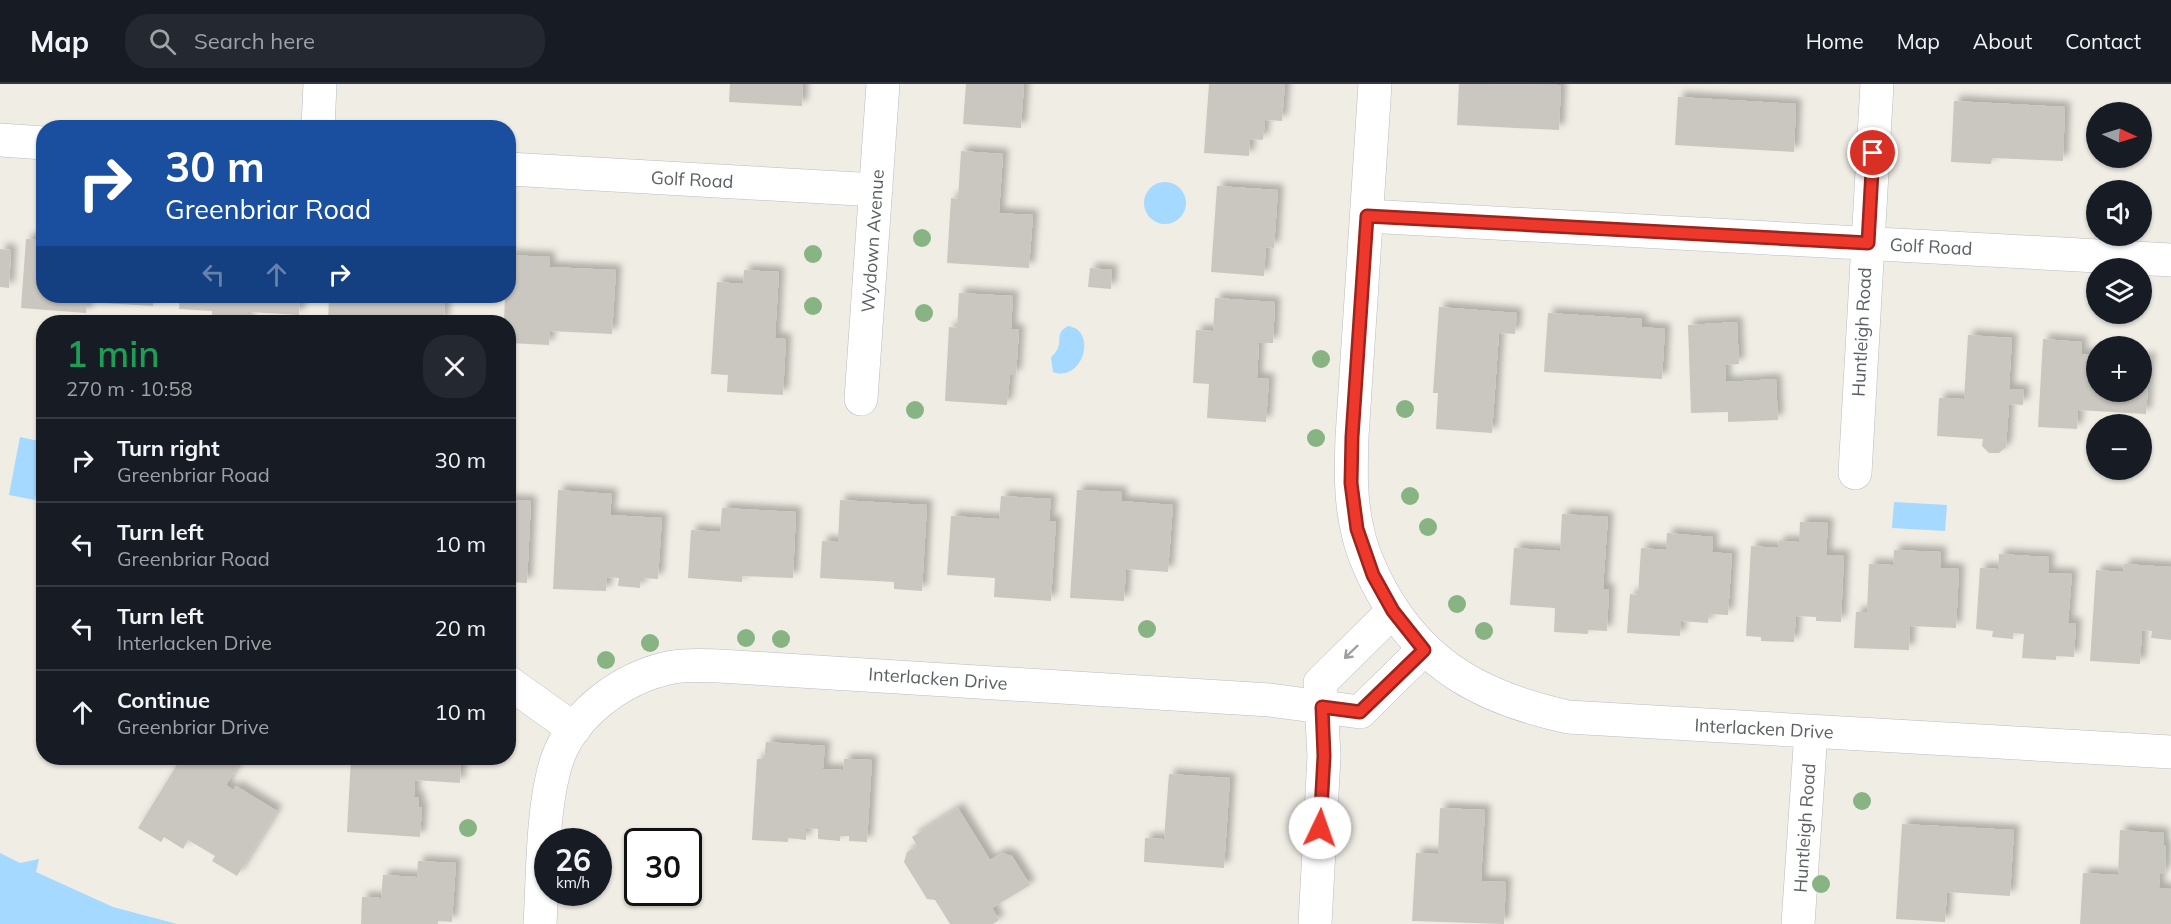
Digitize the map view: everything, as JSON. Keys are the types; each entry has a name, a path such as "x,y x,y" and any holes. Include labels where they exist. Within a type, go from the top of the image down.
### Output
{"street":[{"path":"318,120 320,84"},
{"name":"Wydown Avenue","path":"861,399 883,84"},
{"name":"Interlacken Drive","path":"1375,84 1351,483 1357,529 1373,575 1393,611 1424,650 1462,678 1503,698 1535,710 1568,717 2171,752"},
{"name":"Huntleigh Road","path":"1855,473 1877,84"},
{"path":"0,140 36,142"},
{"name":"Golf Road","path":"516,169 876,190"},
{"name":"Golf Road","path":"1367,216 2171,260"},
{"path":"1315,924 1324,756 1320,682 1393,611"},
{"name":"Interlacken Drive","path":"540,924 552,779 562,748 574,729 608,694 642,676 673,667 703,666 1270,700 1360,712 1424,650"},
{"path":"516,688 574,729"},
{"name":"Huntleigh Road","path":"1798,924 1811,732"}],"water":[{"path":"1165,182 1180,188 1186,203 1180,218 1165,224 1150,218 1144,203 1150,188"},
{"path":"1068,326 1083,336 1083,355 1072,370 1063,373 1053,372 1051,358 1059,346 1061,332"},
{"path":"20,437 36,440 35,500 9,495"},
{"path":"1894,502 1947,505 1945,531 1892,528"},
{"path":"0,853 20,863 39,859 36,872 113,907 177,924 0,924"}],"building":[{"path":"730,84 803,84 802,106 729,102"},
{"path":"966,84 1024,84 1021,128 963,124"},
{"path":"1209,84 1285,84 1282,121 1265,120 1263,140 1250,139 1249,156 1204,153"},
{"path":"1459,84 1561,85 1559,130 1457,125"},
{"path":"1678,97 1796,104 1794,152 1675,145"},
{"path":"1954,101 2065,107 2063,161 1992,158 1991,164 1951,162"},
{"path":"961,151 1003,154 999,213 1033,215 1029,268 947,263 951,198 958,199"},
{"path":"1217,186 1278,190 1274,248 1266,247 1264,276 1211,272"},
{"path":"26,239 36,240 36,303 87,303 86,313 21,308"},
{"path":"0,249 11,250 9,288 0,287"},
{"path":"516,255 550,257 549,267 616,270 612,334 550,331 549,345 516,343 516,315 504,315 505,303 516,303"},
{"path":"1090,268 1112,270 1111,289 1088,287"},
{"path":"744,270 779,272 775,338 786,339 783,395 727,392 728,375 711,374 717,282 743,284"},
{"path":"959,293 1013,296 1011,329 1019,330 1016,375 1010,375 1007,405 945,401 949,327 957,328"},
{"path":"1215,298 1275,302 1273,343 1259,343 1257,378 1269,379 1266,422 1207,418 1209,384 1193,383 1196,330 1213,331"},
{"path":"104,303 153,303 153,306"},
{"path":"179,303 300,303 299,315 249,312 249,315 212,315 212,311 179,309"},
{"path":"329,303 445,303 444,315 328,315"},
{"path":"1439,307 1517,313 1515,334 1499,333 1492,433 1436,429 1438,393 1433,393"},
{"path":"1548,313 1642,319 1642,327 1665,329 1662,379 1544,372"},
{"path":"1737,322 1739,364 1725,365 1726,382 1776,379 1778,420 1728,422 1728,412 1691,413 1688,325"},
{"path":"1968,335 2012,338 2009,389 2024,390 2023,405 2009,404 2006,447 1999,453 1989,453 1982,446 1983,439 1937,436 1939,398 1964,399"},
{"path":"2043,339 2082,342 2081,354 2086,354 2086,402 2147,402 2146,414 2078,410 2077,429 2038,427"},
{"path":"558,490 612,494 610,515 662,518 658,579 641,578 640,588 618,586 619,578 607,577 606,591 553,589"},
{"path":"1077,490 1122,492 1121,501 1173,505 1168,572 1126,569 1124,601 1070,598"},
{"path":"1001,496 1051,499 1049,521 1056,521 1051,601 994,597 995,578 947,575 951,516 999,519"},
{"path":"516,500 531,501 527,583 516,582"},
{"path":"840,500 927,505 922,591 894,589 894,582 820,578 822,541 838,542"},
{"path":"722,508 796,512 793,578 742,576 742,582 688,578 691,530 720,532"},
{"path":"1562,514 1608,517 1603,589 1609,589 1607,631 1588,630 1588,634 1554,632 1555,608 1510,605 1514,548 1560,551"},
{"path":"1800,522 1828,523 1826,555 1844,555 1841,622 1816,621 1816,617 1796,616 1794,642 1761,641 1761,637 1746,636 1751,546 1778,548 1779,541 1799,542"},
{"path":"1667,533 1713,537 1712,552 1732,554 1728,615 1709,614 1708,623 1681,621 1680,636 1627,633 1630,594 1638,595 1641,548 1666,550"},
{"path":"1894,550 1941,552 1940,568 1959,569 1956,628 1910,626 1909,650 1854,648 1856,612 1867,612 1869,564 1893,565"},
{"path":"1999,554 2049,557 2048,573 2072,574 2068,623 2076,623 2074,657 2056,656 2056,660 2022,658 2024,634 2013,633 2013,639 1992,637 1993,631 1976,629 1980,568 1998,569"},
{"path":"2124,564 2171,567 2171,640 2151,638 2152,631 2142,630 2140,664 2090,661 2096,570 2123,572"},
{"path":"766,742 825,746 823,769 843,770 844,759 872,760 867,842 849,841 849,836 840,836 840,841 818,839 818,829 806,828 806,840 788,838 788,842 752,840 757,759 764,759"},
{"path":"177,765 238,765 226,785 233,790 236,786 277,811 237,876 212,861 215,856 188,840 183,849 164,837 161,842 138,828"},
{"path":"351,765 461,765 460,783 415,780 414,797 419,797 419,807 422,807 420,837 347,832"},
{"path":"1169,774 1230,778 1224,868 1144,862 1145,838 1164,839"},
{"path":"958,808 990,860 1002,853 1012,856 1030,885 992,908 999,920 993,924 950,924 935,900 927,899 904,862 907,852 917,846 912,837"},
{"path":"1440,808 1485,810 1481,881 1506,882 1504,924 1412,921 1416,853 1438,854"},
{"path":"1902,824 2014,830 2010,896 1947,892 1945,922 1896,919"},
{"path":"2120,830 2164,833 2165,874 2160,874 2159,888 2171,889 2171,924 2080,924 2083,873 2118,875"},
{"path":"418,861 456,863 452,922 361,924 362,897 381,898 383,875 417,877"}],"route":[{"path":"1320,828 1324,756 1322,707 1360,712 1424,650 1393,611 1373,575 1357,529 1351,483 1352,437 1367,216 1868,243 1873,153"}]}
